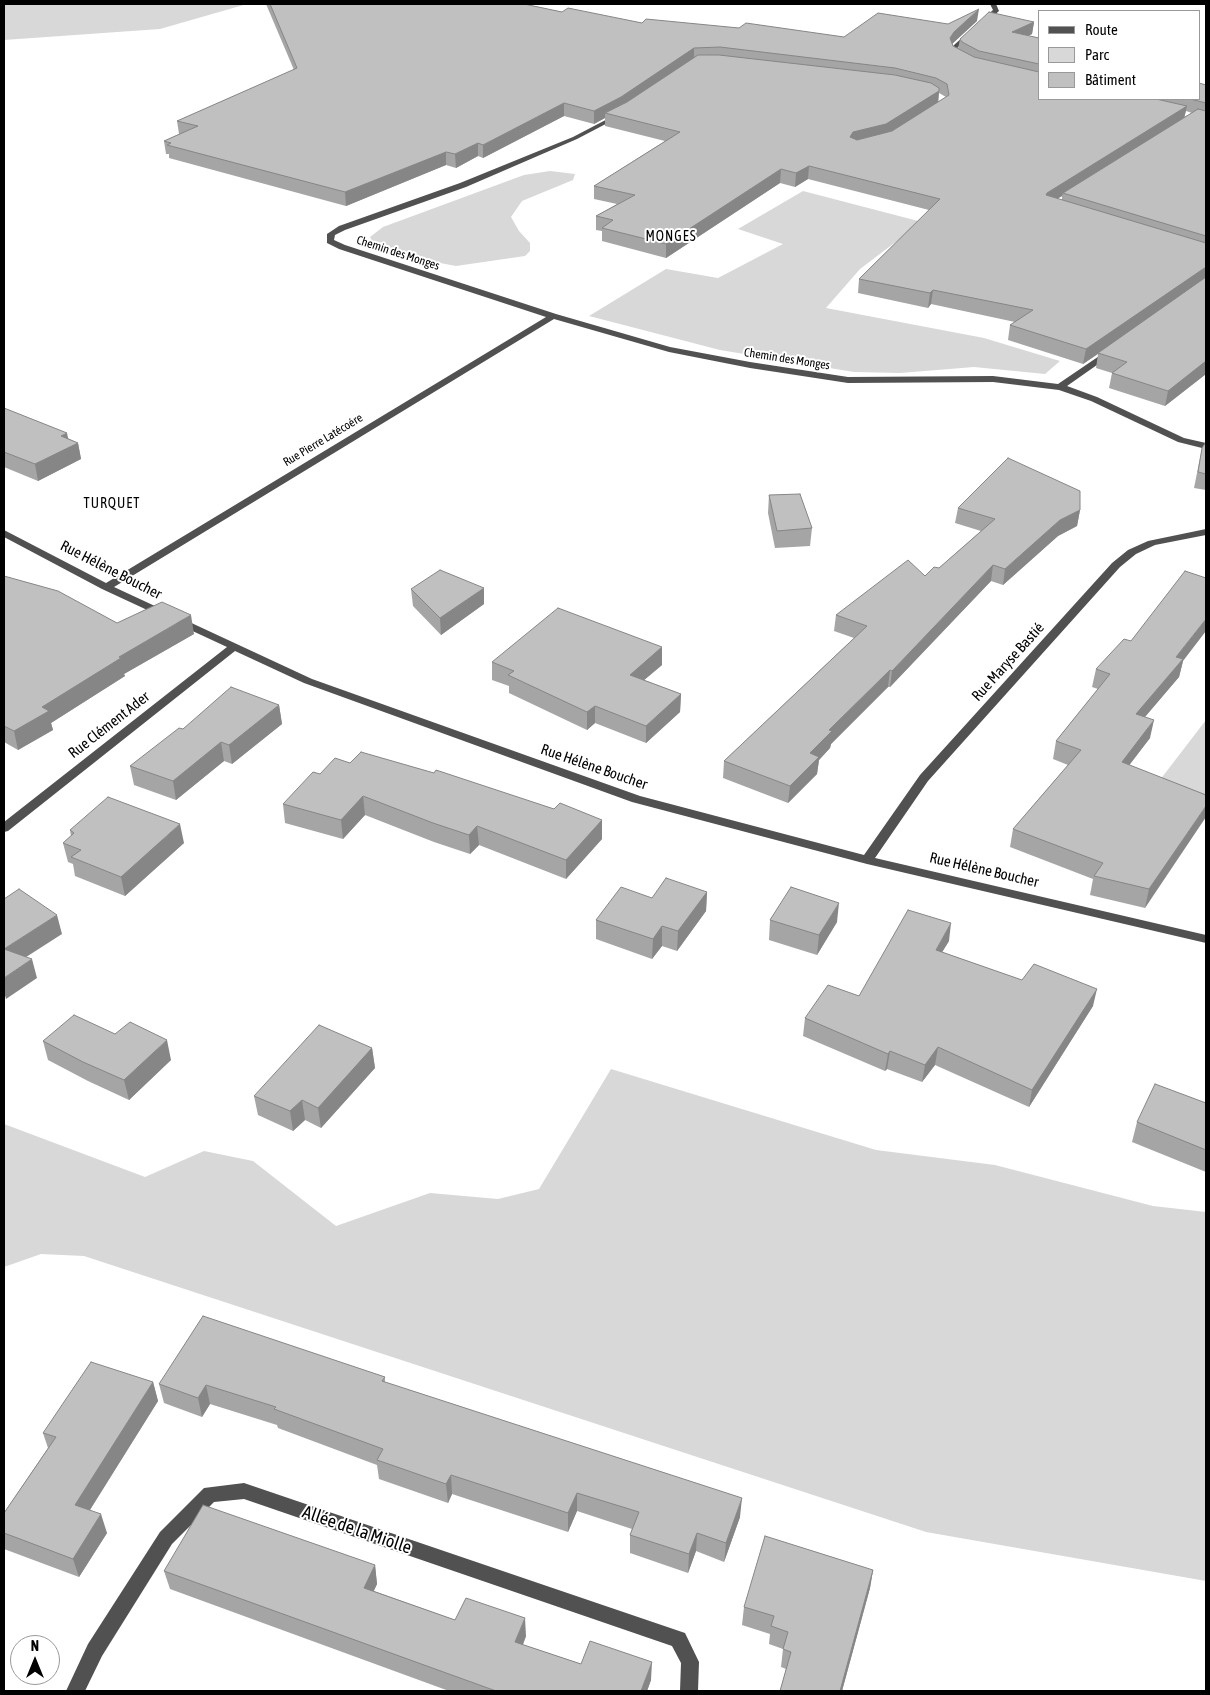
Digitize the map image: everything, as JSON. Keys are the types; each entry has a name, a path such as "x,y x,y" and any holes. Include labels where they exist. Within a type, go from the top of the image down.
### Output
{"street":[{"path":"965,63 956,57 952,51 996,12 996,7 993,4"},
{"name":"Chemin des Monges","path":"624,112 576,138 464,185 342,228 331,234 330,241 342,247 553,316 669,349 750,365 848,380 993,379 1060,387 1094,399 1181,440 1206,446"},
{"name":"Rue Pierre Latécoére","path":"106,587 553,316"},
{"path":"1060,387 1122,343"},
{"name":"Rue Maryse Bastié","path":"868,860 924,778 1116,565 1132,552 1152,543 1206,532"},
{"name":"Rue Hélène Boucher","path":"4,533 106,587 308,681 636,799 868,860 1206,939"},
{"name":"Rue Clément Ader","path":"4,828 234,647"},
{"name":"Allée de la Miolle","path":"75,1691 95,1650 166,1538 210,1494 244,1491 678,1639 690,1662 689,1691"}],"green space":[{"path":"4,4 247,4 160,29 4,40"},
{"path":"550,171 575,174 573,180 522,201 511,217 519,231 530,243 530,251 525,256 456,266 398,255 374,245 370,237 383,227 524,175"},
{"path":"803,191 922,222 860,269 826,308 984,338 1060,361 1045,374 974,367 900,373 854,372 720,350 589,316 666,269 718,278 783,244 738,229"},
{"path":"1206,720 1206,810 1153,789"},
{"path":"611,1069 876,1150 995,1165 1153,1206 1206,1212 1206,1581 926,1532 84,1256 41,1254 4,1267 4,1124 145,1177 204,1151 253,1161 336,1226 430,1193 498,1199 539,1189"}],"building":[{"path":"270,4 524,4 562,12 568,8 642,23 646,19 739,28 746,23 844,37 878,13 948,24 979,9 954,32 950,38 953,46 974,57 1038,72 1038,100 1160,100 1187,106 1046,195 1206,243 1206,267 1086,349 1010,325 1033,310 933,290 930,293 859,279 940,199 809,166 796,173 781,169 666,244 602,228 613,220 596,216 635,195 594,186 680,132 605,113 627,102 698,55 719,55 895,75 931,83 939,88 939,91 886,124 853,132 850,137 857,140 892,131 949,95 947,84 936,78 895,68 720,47 694,48 621,97 594,111 564,103 483,145 478,143 455,154 446,152 345,192 167,145 171,143 164,141 198,126 177,121 297,68"},
{"path":"989,12 1034,22 1012,32 1038,38 1038,64 979,51 960,39"},
{"path":"1200,83 1206,85 1206,103 1194,100 1200,100"},
{"path":"1198,109 1206,111 1206,236 1063,193"},
{"path":"1206,277 1206,361 1168,391 1112,373 1127,362 1098,353"},
{"path":"4,408 67,433 61,436 78,443 35,464 4,452"},
{"path":"1206,442 1206,474 1198,472 1202,448"},
{"path":"1008,458 1080,491 1080,510 1060,520 1005,569 993,565 892,671 890,670 829,730 832,731 810,753 819,757 790,786 724,761 867,626 836,615 908,560 925,576 934,567 939,568 995,519 958,508"},
{"path":"800,494 812,528 777,531 769,495"},
{"path":"440,570 484,588 440,618 411,589"},
{"path":"1185,571 1206,578 1206,619 1176,657 1183,659 1136,714 1154,720 1122,762 1206,795 1206,806 1149,889 1094,876 1103,863 1013,829 1081,750 1056,741 1110,674 1096,669 1124,639 1131,641"},
{"path":"4,576 58,591 117,623 162,602 191,615 119,657 121,658 42,707 49,711 14,731 4,726"},
{"path":"558,608 662,647 630,675 681,694 646,726 595,706 587,712 508,675 514,671 492,662"},
{"path":"231,687 279,705 229,745 221,742 173,781 130,766 179,728 183,729"},
{"path":"361,752 434,773 436,770 554,809 560,803 602,820 566,860 477,826 469,835 363,796 341,820 283,804 313,772 320,774 335,758 350,763"},
{"path":"108,797 180,824 121,877 71,857 81,850 63,843 74,833 70,830"},
{"path":"666,878 707,892 678,931 662,926 653,939 596,920 621,887 652,898"},
{"path":"791,887 839,903 819,935 770,920"},
{"path":"19,889 57,915 4,949 4,899"},
{"path":"908,910 951,923 936,950 1022,980 1034,964 1097,989 1032,1090 938,1047 925,1065 890,1051 888,1054 805,1018 828,985 859,996"},
{"path":"4,949 32,959 4,978"},
{"path":"74,1015 115,1034 130,1022 167,1040 124,1080 83,1062 43,1041"},
{"path":"319,1025 372,1048 318,1108 302,1100 290,1111 254,1096"},
{"path":"1155,1084 1206,1103 1206,1150 1137,1122"},
{"path":"203,1316 385,1377 382,1381 742,1498 726,1543 697,1533 689,1554 630,1535 639,1512 577,1493 568,1513 451,1475 446,1484 377,1460 383,1449 274,1409 276,1407 206,1385 198,1398 159,1384"},
{"path":"91,1362 153,1382 75,1505 101,1514 73,1559 4,1533 4,1513 56,1437 43,1433"},
{"path":"203,1505 375,1565 364,1588 455,1620 466,1598 525,1618 515,1642 581,1664 590,1641 652,1662 641,1691 496,1691 164,1571"},
{"path":"765,1536 873,1570 840,1691 780,1691 791,1652 783,1649 788,1632 771,1626 774,1616 744,1607"}],"district":[{"name":"MONGES","path":"671,237"},
{"name":"TURQUET","path":"112,504"}]}
